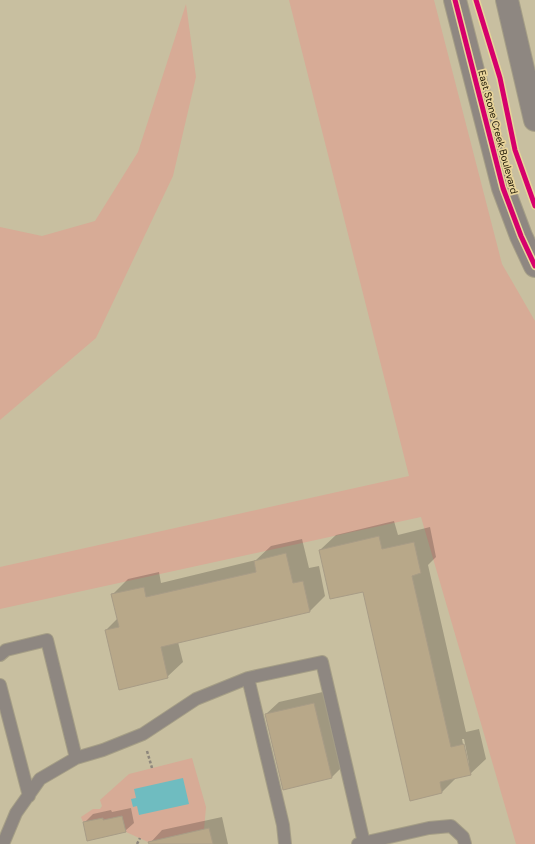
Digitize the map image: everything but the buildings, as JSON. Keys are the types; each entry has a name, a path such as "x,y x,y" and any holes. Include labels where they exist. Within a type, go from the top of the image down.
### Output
{"street":[{"name":"East Stone Creek Boulevard","path":"455,0 503,188 521,236 535,266"},
{"path":"507,0 535,120"}],"lane":[{"path":"0,655 6,650 47,640 76,758"},
{"path":"3,844 16,813 40,779 76,758 144,734 196,699 248,678 322,662 361,843 429,828 451,826 464,837 465,844"},
{"path":"248,678 283,825 285,844"},
{"path":"0,685 28,796"}],"path":[{"path":"146,746 152,768"},
{"path":"137,844 140,838"}],"shaded area":[{"path":"289,0 434,0 502,264 535,321 535,844 516,844 421,517 0,609 0,567 409,476"},
{"path":"186,4 196,77 173,176 96,338 0,420 0,227 42,236 95,221 138,152"},
{"path":"192,758 206,807 204,830 148,842 126,832 122,816 83,822 81,817 93,809 100,809 102,806 100,800 129,774"}],"water":[{"path":"183,778 189,804 139,815 137,806 133,807 131,799 136,798 134,789"}],"cycle path":[{"path":"455,0 503,188 521,236 535,266"},
{"path":"476,0 500,78 515,150 535,206"}]}
